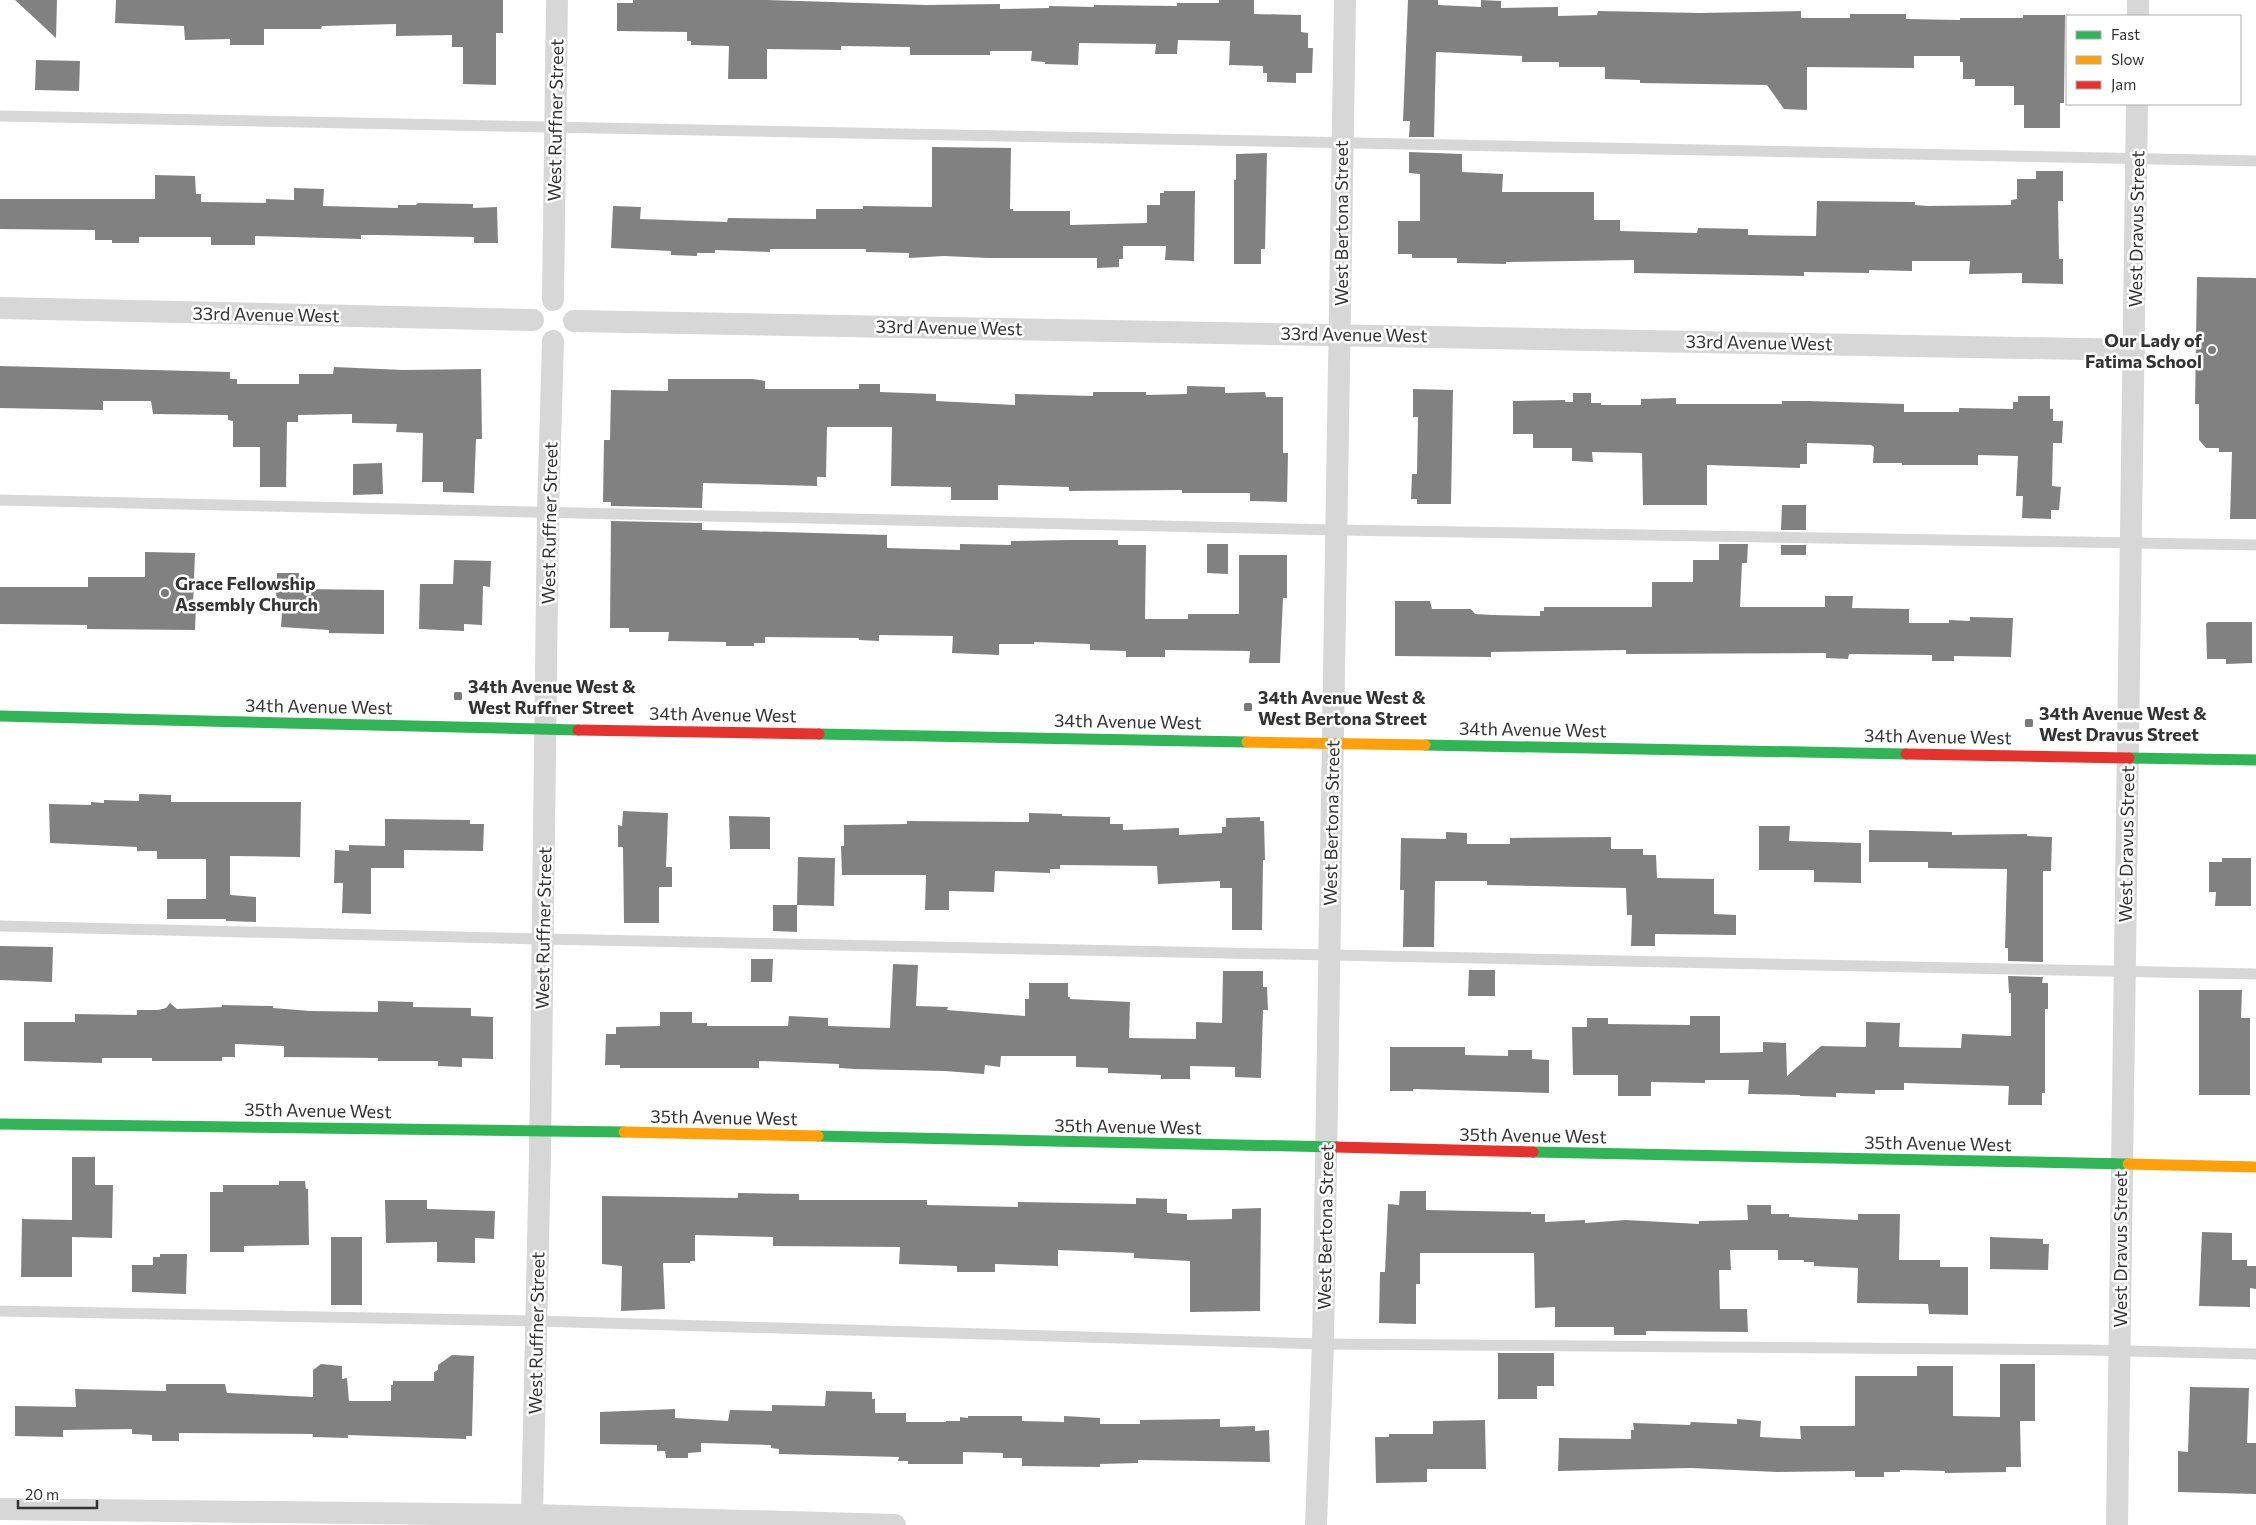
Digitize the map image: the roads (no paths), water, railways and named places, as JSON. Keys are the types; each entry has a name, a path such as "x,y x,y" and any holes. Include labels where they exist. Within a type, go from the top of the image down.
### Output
{"street":[{"name":"West Ruffner Street","path":"553,300 557,0"},
{"name":"West Bertona Street","path":"1316,1525 1326,1148 1345,0"},
{"path":"2138,0 2138,15"},
{"name":"West Dravus Street","path":"2117,1525 2137,105"},
{"path":"548,300 553,300 562,301 568,305 574,321 568,335 553,341 543,339 538,335 534,329 533,320 536,308 548,300"},
{"name":"33rd Avenue West","path":"0,308 533,320"},
{"name":"33rd Avenue West","path":"574,321 2134,350"},
{"name":"West Ruffner Street","path":"532,1515 537,1321 548,512 553,341"},
{"name":"34th Avenue West","path":"0,716 546,729 2256,760"},
{"name":"35th Avenue West","path":"0,1124 540,1130 2256,1167"},
{"path":"0,1510 532,1515 895,1525"}],"lane":[{"path":"0,116 555,129 2256,161"},
{"path":"0,500 1336,530 2256,546"},
{"path":"0,926 543,940 2256,974"},
{"path":"0,1311 537,1321 1322,1344 2120,1351 2256,1354"}],"place":[{"name":"Our Lady of Fatima School","path":"2212,350"},
{"name":"Grace Fellowship Assembly Church","path":"165,593"},
{"name":"34th Avenue West & West Ruffner Street","path":"458,696"},
{"name":"34th Avenue West & West Bertona Street","path":"1248,707"},
{"name":"34th Avenue West & West Dravus Street","path":"2029,723"}]}
